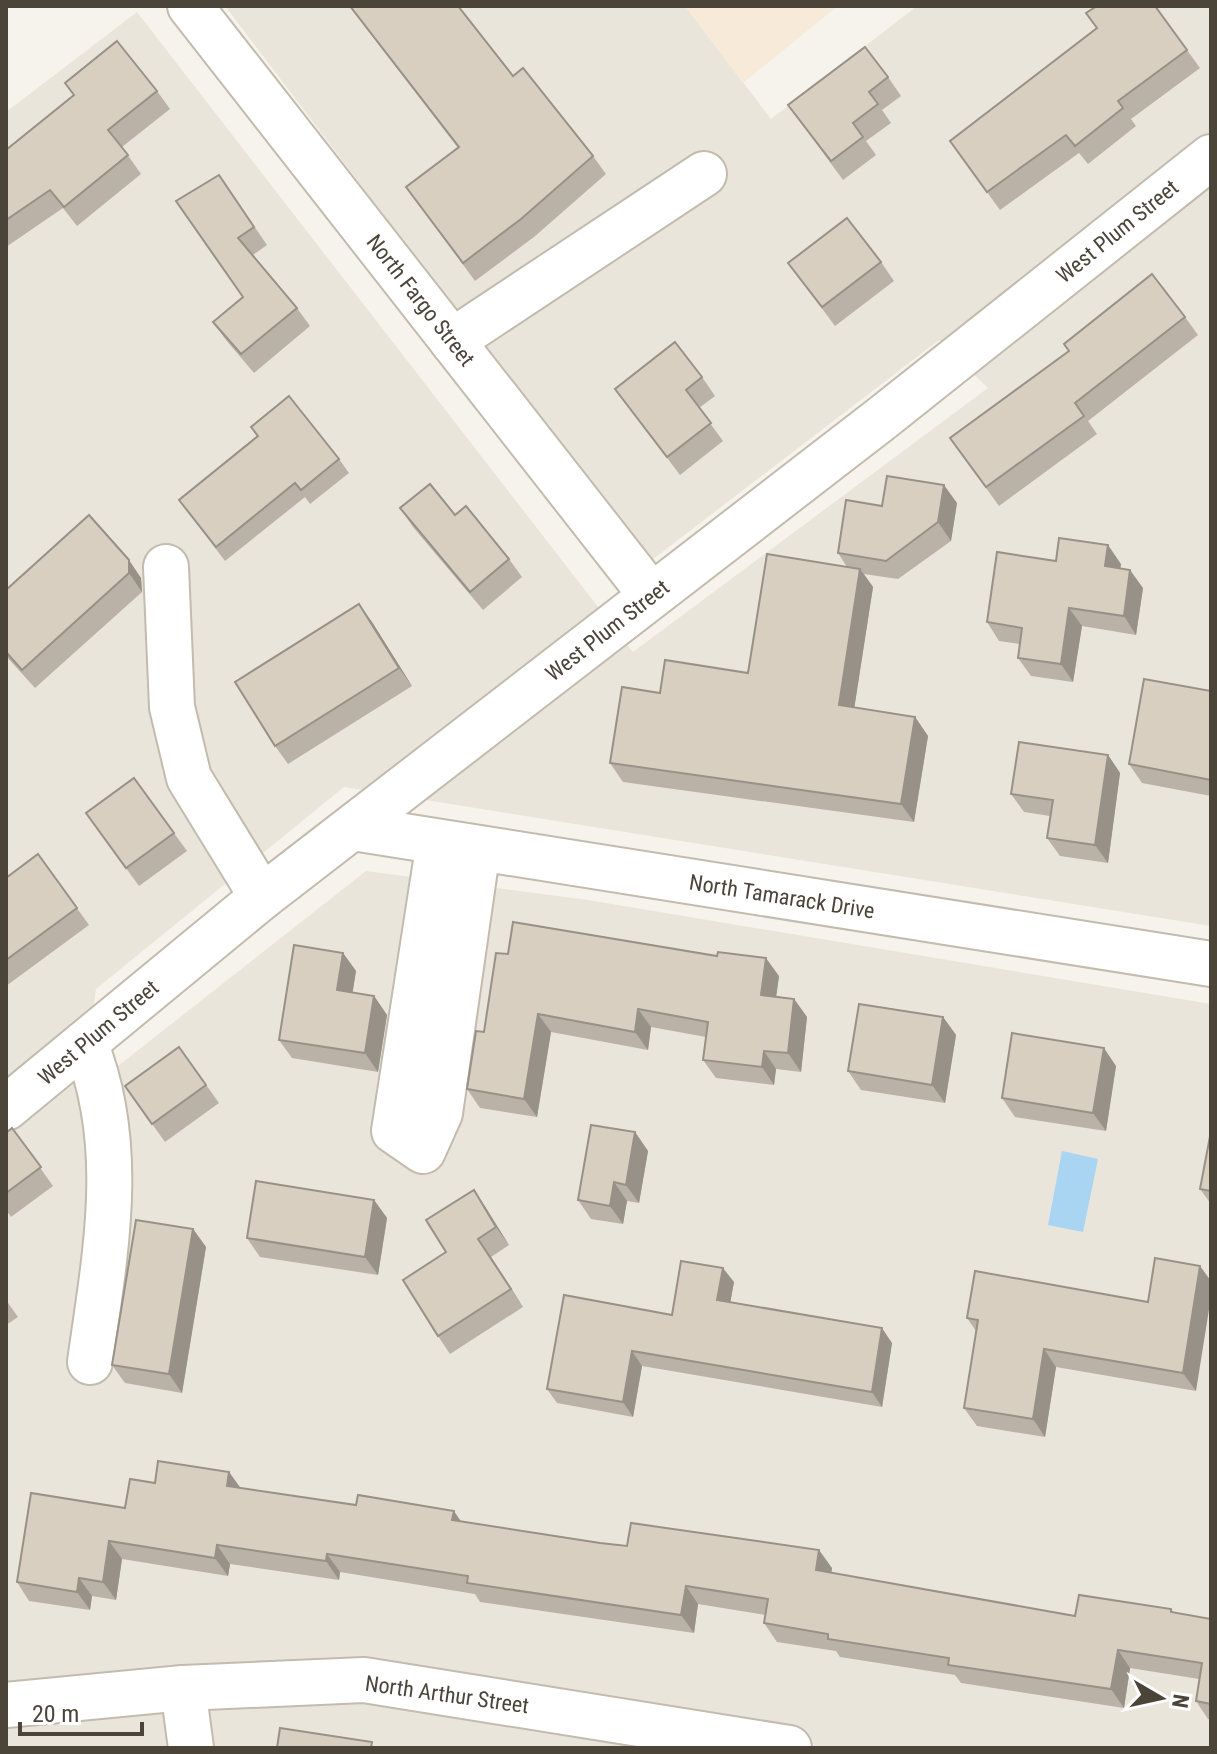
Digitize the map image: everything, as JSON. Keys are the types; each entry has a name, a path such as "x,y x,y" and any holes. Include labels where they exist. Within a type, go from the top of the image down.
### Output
{"street":[{"name":"North Fargo Street","path":"190,6 651,595"},
{"name":"West Plum Street","path":"6,1108 262,897 881,419 1211,157"},
{"path":"452,341 704,174"},
{"path":"166,567 172,707 189,778 262,897"},
{"name":"North Tamarack Drive","path":"353,828 1211,964"},
{"path":"458,845 440,1113 423,1151 394,1131 458,845"},
{"path":"85,1043 95,1069 111,1160 110,1215 90,1362"},
{"name":"North Arthur Street","path":"6,1705 183,1688 364,1680 678,1739 789,1748"},
{"path":"183,1688 191,1748"}],"shaded area":[{"path":"225,6 685,6 771,119 917,6 1211,6 1211,926 344,787 96,989 81,1095 366,871 588,900 1211,1004 1211,1748 6,1748 6,112 137,12 633,652 988,388 939,340 648,563"},
{"path":"685,6 838,6 743,83"}],"water":[{"path":"1062,1151 1098,1159 1083,1232 1048,1225"}],"building":[{"path":"350,6 458,6 513,76 523,68 593,156 521,219 463,263 406,187 459,147"},
{"path":"1097,6 1155,6 1187,50 1118,101 1123,108 1075,146 1066,135 987,192 950,141 1097,28 1086,13"},
{"path":"117,41 157,91 108,130 128,155 64,207 50,190 6,220 6,150 74,95 65,83"},
{"path":"865,47 888,77 869,92 878,104 853,123 863,137 831,161 788,105"},
{"path":"219,175 254,227 238,238 297,308 241,354 213,322 243,297 176,201"},
{"path":"847,218 881,262 822,307 788,263"},
{"path":"1152,274 1185,317 1075,403 1084,416 986,487 950,438 1069,351 1064,344"},
{"path":"675,342 702,377 686,390 711,423 667,457 615,389"},
{"path":"289,396 339,459 301,490 295,483 216,547 179,500 258,436 251,427"},
{"path":"887,476 944,485 938,522 886,561 838,553 846,500 882,506"},
{"path":"430,484 455,515 466,506 509,559 470,592 400,508"},
{"path":"89,515 129,560 129,573 22,670 6,652 6,590"},
{"path":"1059,538 1108,545 1105,566 1130,570 1124,616 1069,608 1061,664 1018,658 1022,628 987,622 997,552 1056,561"},
{"path":"767,554 860,569 839,705 915,717 901,804 610,763 622,687 660,693 665,660 748,673"},
{"path":"359,604 399,668 275,746 235,682"},
{"path":"1144,679 1211,691 1211,780 1129,764"},
{"path":"1019,742 1108,755 1095,845 1047,838 1053,800 1011,794"},
{"path":"134,778 174,833 126,868 86,813"},
{"path":"38,854 77,908 6,960 6,878"},
{"path":"513,922 717,956 718,952 766,958 761,995 794,999 788,1053 764,1051 762,1067 703,1060 708,1022 638,1009 635,1032 538,1014 524,1099 467,1089 476,1031 484,1032 496,953 508,954"},
{"path":"294,945 343,953 337,990 374,996 365,1053 279,1040"},
{"path":"859,1004 943,1017 932,1085 848,1071"},
{"path":"1012,1033 1104,1048 1093,1113 1002,1098"},
{"path":"179,1047 206,1085 152,1124 125,1086"},
{"path":"591,1125 635,1132 626,1185 614,1182 610,1206 578,1200"},
{"path":"12,1128 41,1167 6,1193 6,1133"},
{"path":"1211,1131 1211,1191 1200,1189"},
{"path":"256,1181 374,1200 365,1257 247,1238"},
{"path":"474,1190 496,1227 478,1239 511,1289 438,1336 403,1280 446,1252 426,1220"},
{"path":"136,1220 193,1229 169,1374 112,1365"},
{"path":"1155,1258 1200,1266 1183,1373 1044,1349 1033,1419 964,1408 978,1320 967,1318 975,1271 1148,1302"},
{"path":"681,1261 723,1268 717,1300 882,1328 872,1392 632,1351 623,1402 547,1389 564,1295 672,1315"},
{"path":"158,1461 229,1472 227,1486 356,1505 358,1495 454,1511 452,1520 600,1543 627,1546 631,1523 819,1550 816,1570 1075,1616 1079,1595 1171,1609 1171,1612 1211,1619 1211,1704 1196,1701 1202,1663 1118,1650 1111,1689 948,1665 949,1658 828,1639 828,1634 764,1623 768,1599 686,1586 681,1615 467,1583 468,1576 327,1554 326,1561 217,1545 215,1558 109,1541 103,1582 79,1578 77,1592 17,1582 31,1493 125,1508 130,1479 155,1483"},
{"path":"280,1728 372,1742 371,1748 277,1748"}]}
